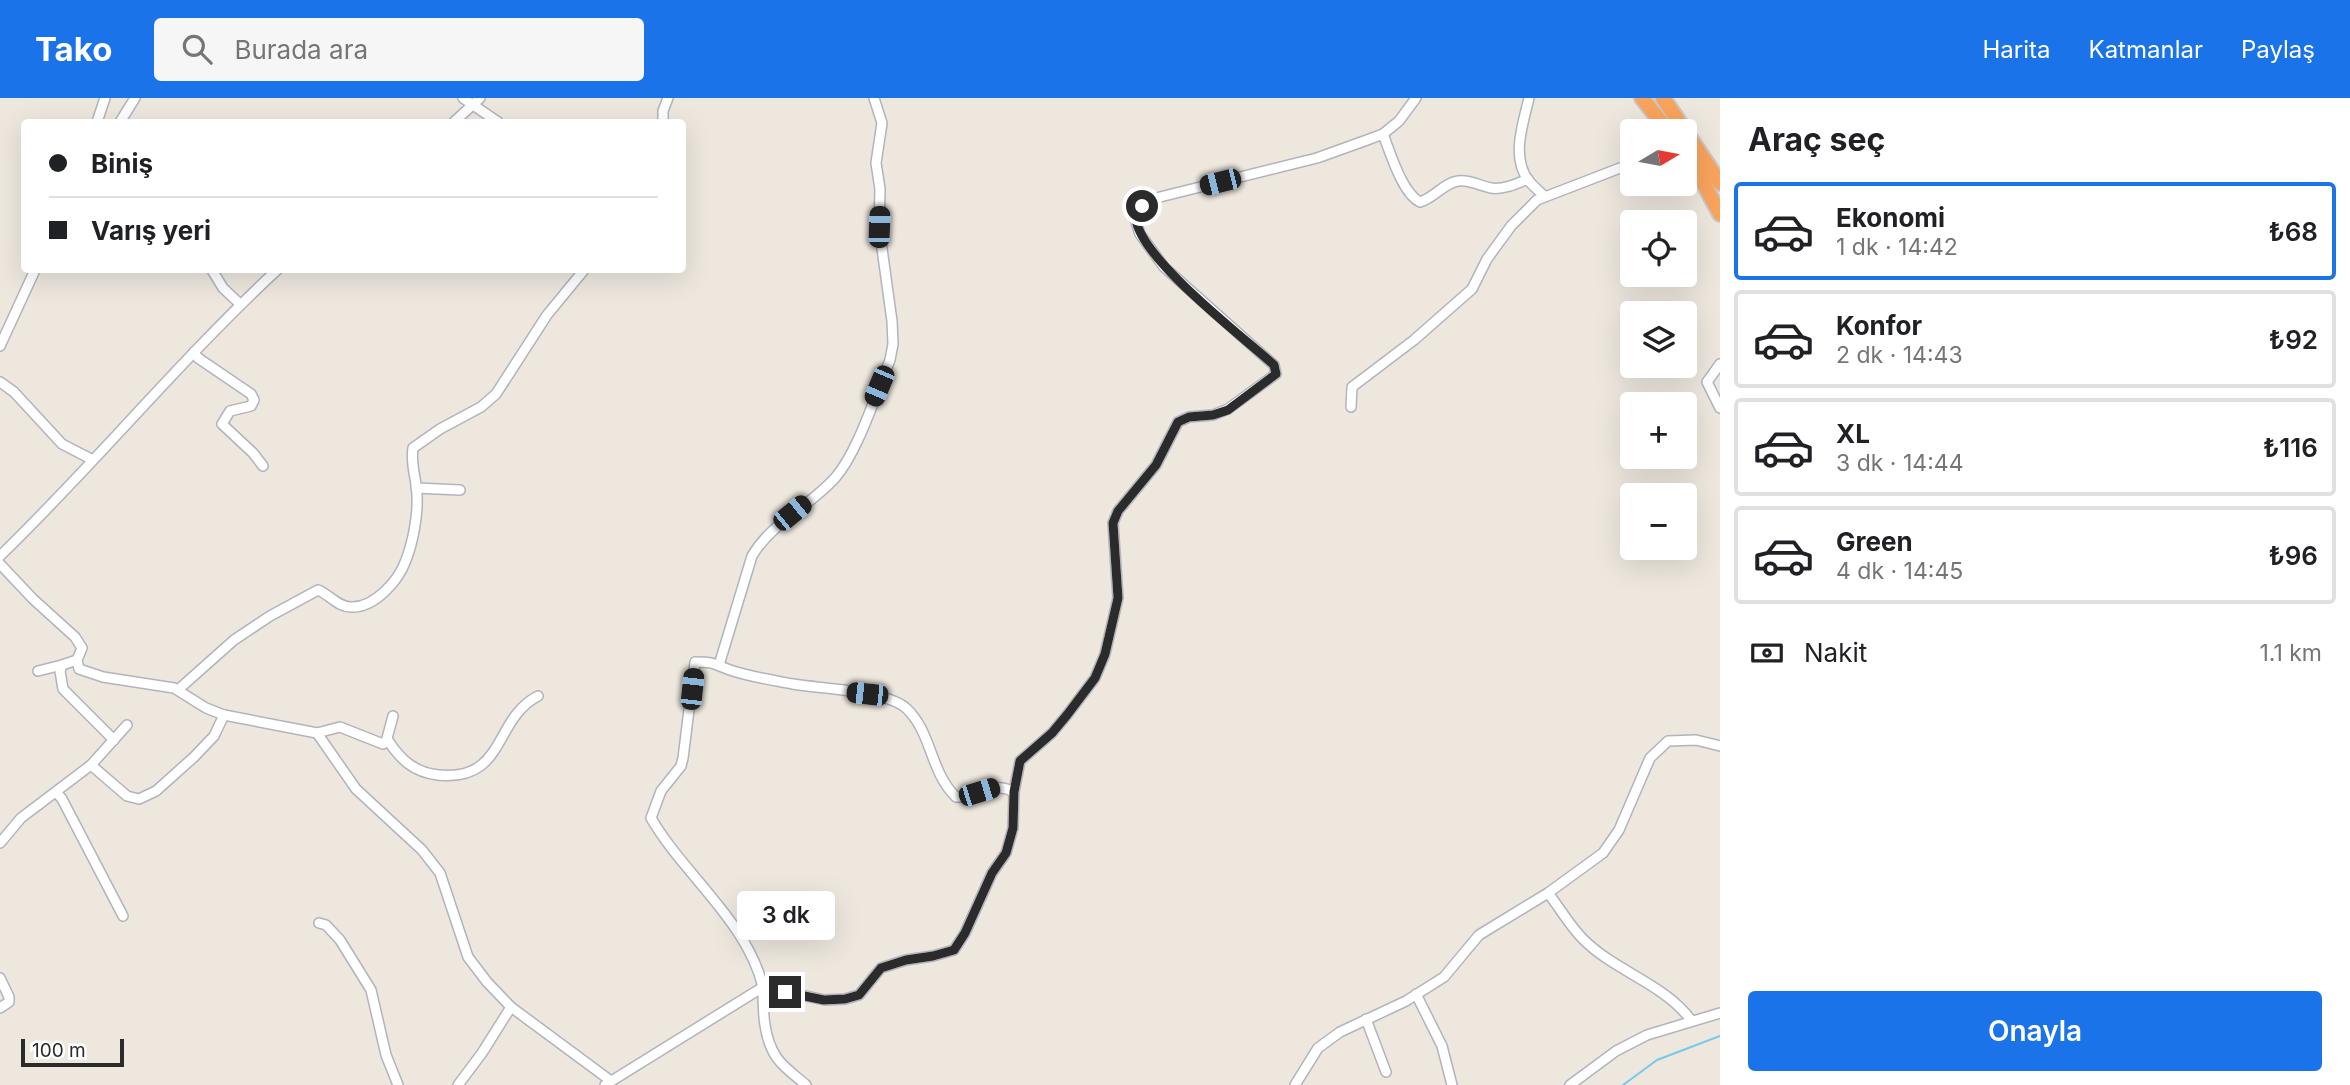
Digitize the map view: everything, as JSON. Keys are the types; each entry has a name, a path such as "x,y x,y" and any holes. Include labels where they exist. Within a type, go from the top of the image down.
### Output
{"highway":[{"path":"1642,98 1659,119"},
{"path":"1663,98 1718,177"},
{"path":"1698,177 1720,214"}],"street":[{"path":"98,119 105,98"},
{"path":"122,119 135,98"},
{"path":"463,98 476,101 495,119"},
{"path":"663,119 668,98"},
{"path":"719,664 756,548 779,523 833,480 845,464 890,360 893,344 892,321 879,227 880,189 876,163 882,123 874,98"},
{"path":"317,733 356,789 422,850 440,873 468,957 487,982 511,1007 608,1083 763,987 824,1000 845,999 859,995 881,968 954,950 965,933 992,873 1006,853 1013,828 1014,792 1020,761 1052,733 1067,715 1095,678 1105,654 1118,598 1113,523 1118,511 1156,465 1178,422 1189,417 1213,415 1228,410 1276,374 1274,365 1164,267 1140,234 1136,214 1142,206 1160,197 1317,158 1382,134 1399,121 1416,98"},
{"path":"1529,98 1519,146 1520,161 1528,179 1544,196"},
{"path":"457,119 476,101"},
{"path":"1382,134 1401,177 1414,199 1420,202 1429,200 1459,180 1494,189 1528,179"},
{"path":"1350,407 1352,387 1415,340 1472,289 1480,270 1511,226 1537,200 1620,168"},
{"path":"0,346 34,273"},
{"path":"214,273 223,288 240,304"},
{"path":"0,556 48,509 240,304 274,273"},
{"path":"179,689 234,640 270,616 318,590 336,603 351,607 367,605 394,580 406,560 415,524 416,488 411,461 413,448 440,429 481,407 496,394 547,315 582,273"},
{"path":"194,352 198,358 251,394 254,400 251,406 230,411 222,424 263,466"},
{"path":"1720,364 1707,382 1720,408"},
{"path":"0,382 13,392 62,444 93,460"},
{"path":"416,488 460,490"},
{"path":"0,564 75,637 82,648 77,660 79,669 103,677 179,689 206,708 224,715 317,733 340,727 383,744 393,716"},
{"path":"38,671 77,660"},
{"path":"806,1085 777,1059 766,1032 760,974 747,949 713,897 664,840 651,818 661,791 681,766 695,662 714,662 729,670 793,684 898,701 909,710 919,725 940,777 956,797 967,797 994,787 1004,787 1014,792"},
{"path":"62,665 60,671 63,689 114,740"},
{"path":"387,739 401,759 412,768 431,774 453,776 466,773 485,763 513,719 530,700 538,696"},
{"path":"91,765 127,796 139,799 156,791 194,757 214,736 224,715"},
{"path":"0,843 20,818 91,765 127,725"},
{"path":"1295,1085 1318,1048 1340,1032 1444,977 1479,935 1548,892 1603,853 1619,830 1650,758 1668,741 1696,740 1720,746"},
{"path":"56,792 123,916"},
{"path":"1548,892 1584,941 1663,994 1690,1020"},
{"path":"319,923 326,925 340,940 371,990 386,1055 398,1085"},
{"path":"0,978 9,997 9,1002 0,1008"},
{"path":"1416,994 1443,1046 1452,1085"},
{"path":"458,1085 511,1007"},
{"path":"1570,1085 1616,1051 1647,1035 1720,1013"},
{"path":"1366,1020 1386,1072"}],"waterway":[{"path":"1623,1085 1657,1060 1720,1036"}],"route":[{"path":"785,992 824,1000 845,999 859,995 881,968 954,950 965,933 992,873 1006,853 1013,828 1015,779 1020,761 1052,733 1067,715 1095,678 1105,654 1118,598 1113,523 1118,511 1156,465 1178,422 1189,417 1213,415 1228,410 1276,374 1274,365 1164,267 1140,234 1135,219 1142,206"}]}
